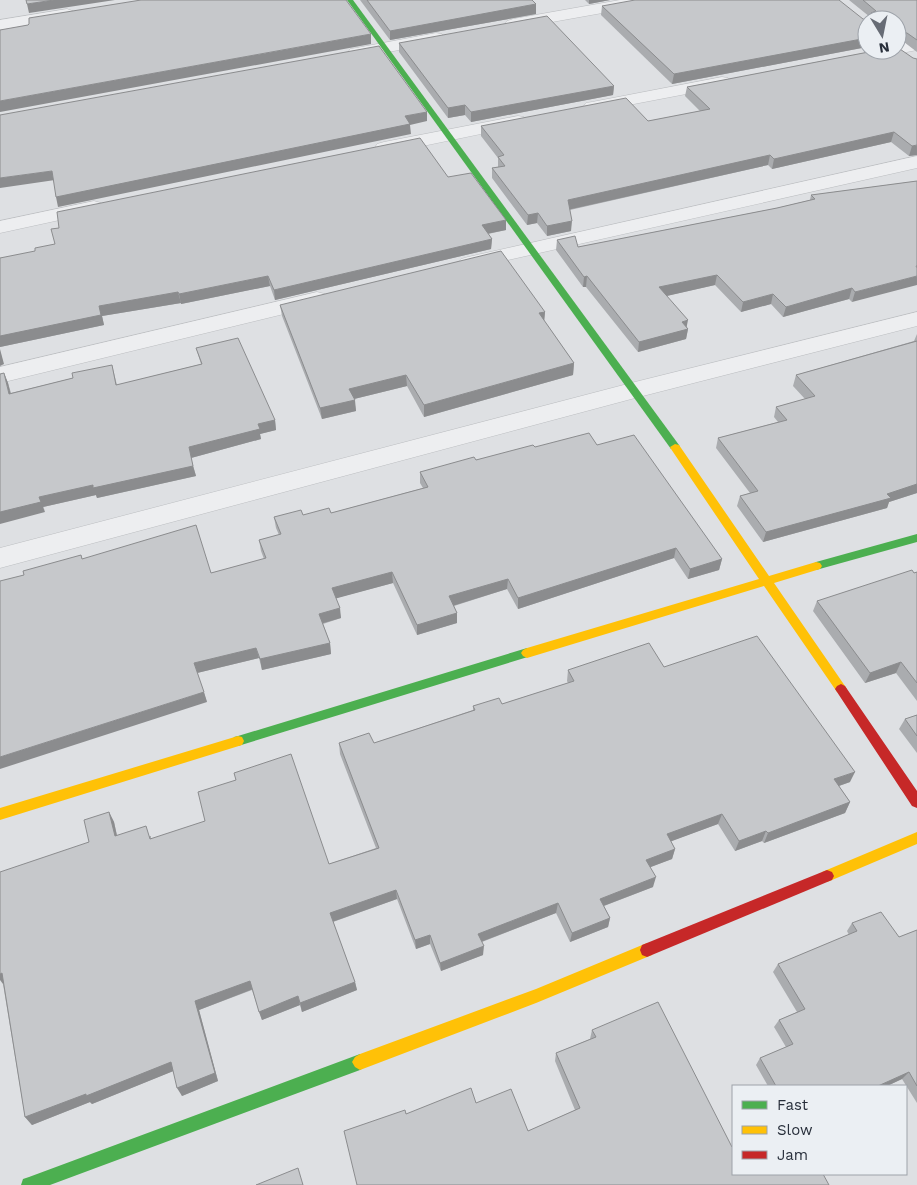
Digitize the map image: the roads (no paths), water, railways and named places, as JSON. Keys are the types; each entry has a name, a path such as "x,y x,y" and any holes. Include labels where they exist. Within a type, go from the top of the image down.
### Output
{"street":[{"path":"350,0 635,390 767,579 917,802"},
{"path":"492,28 647,0"},
{"path":"0,25 79,12"},
{"path":"338,56 454,35"},
{"path":"573,110 737,79"},
{"path":"370,150 535,118"},
{"path":"453,267 530,248 917,162"},
{"path":"0,227 107,205"},
{"path":"0,375 337,294"},
{"path":"0,558 635,390 917,319"},
{"path":"0,814 767,579 917,538"},
{"path":"29,1185 536,996 917,838"}]}
